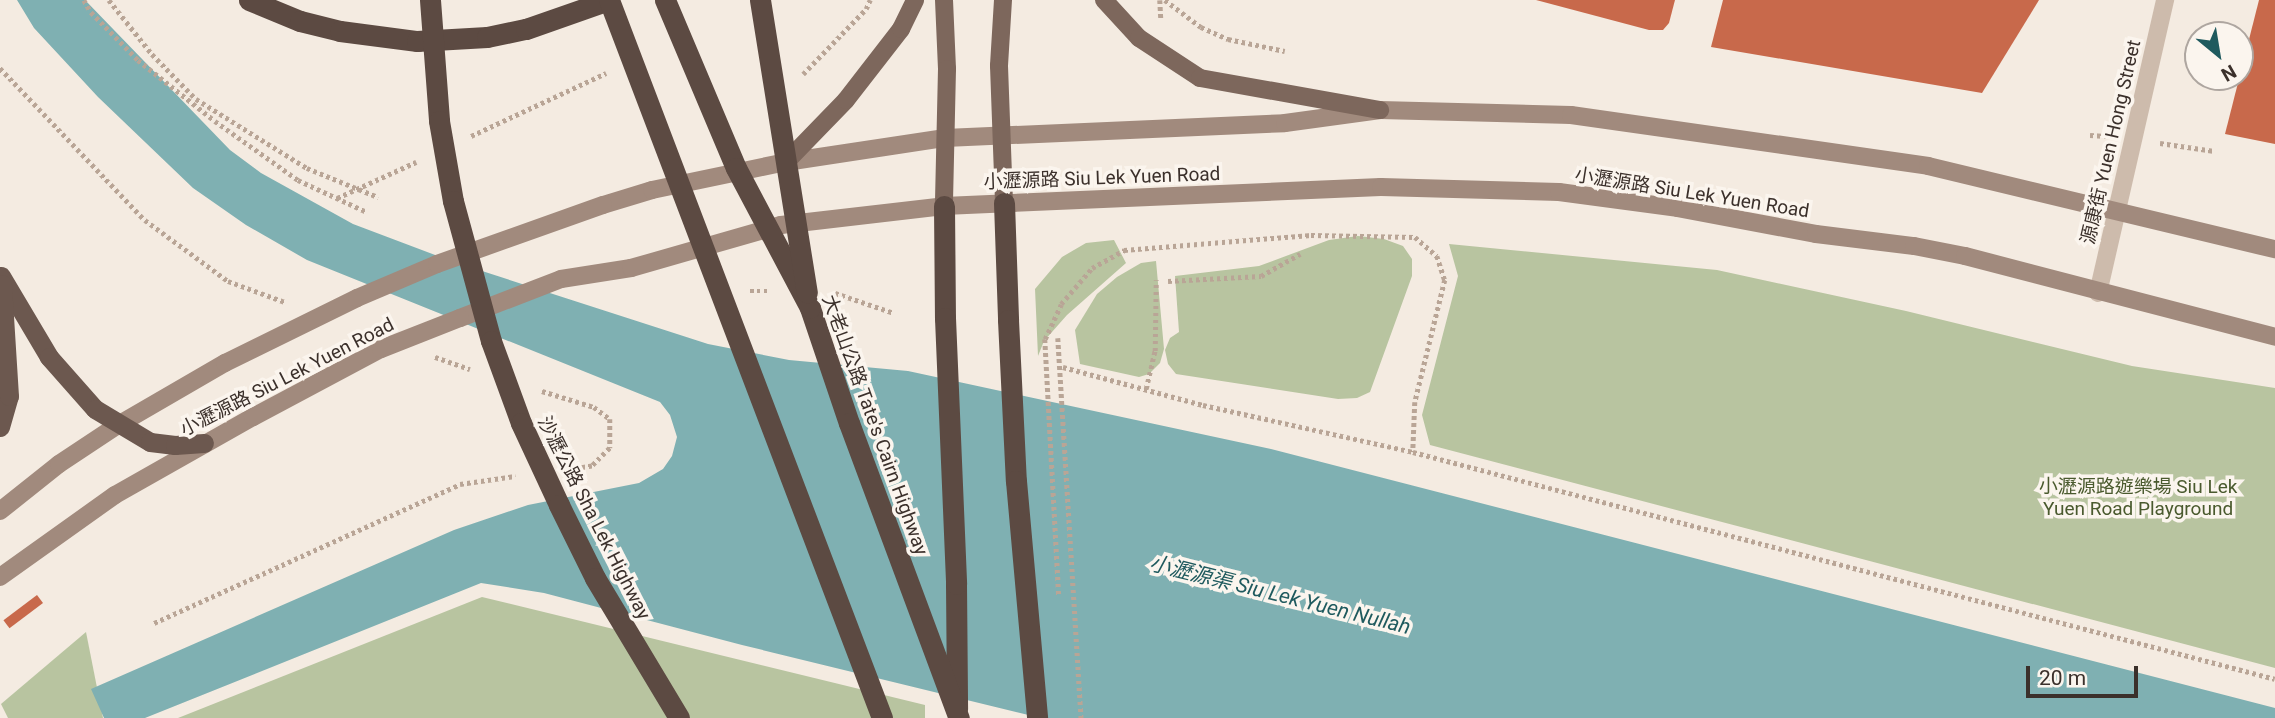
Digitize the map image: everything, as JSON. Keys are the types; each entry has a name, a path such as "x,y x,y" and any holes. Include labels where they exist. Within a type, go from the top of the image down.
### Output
{"highway":[{"path":"249,0 300,21 340,31 417,41 455,40 513,32 562,19 609,0 882,718"},
{"name":"沙瀝公路 Sha Lek Highway","path":"430,0 439,121 453,201 491,341 521,423 595,578 678,718"},
{"name":"大老山公路 Tate's Cairn Highway","path":"665,0 736,168 810,308 849,423 958,718"},
{"path":"760,0 810,308"},
{"path":"1004,203 1016,481 1037,718"},
{"path":"944,206 958,718"},
{"path":"1,271 49,357 95,408 118,425 150,442 175,445 204,443"},
{"path":"0,427 9,396 1,271"}],"main road":[{"path":"786,162 846,100 901,29 915,0"},
{"path":"944,0 947,69 944,206"},
{"path":"1003,0 999,66 1004,203"},
{"path":"1104,0 1139,38 1200,78 1380,110"},
{"name":"小瀝源路 Siu Lek Yuen Road","path":"0,511 59,464 118,425 225,363 357,298 437,264 652,190 786,162 945,138 1001,133 1285,123 1380,110 1571,115 1928,166 2275,249"},
{"name":"小瀝源路 Siu Lek Yuen Road","path":"0,577 115,495 204,443 381,349 415,335 561,279 631,268 781,225 944,206 1381,187 1559,192 1665,206 1816,234 1925,248 2275,337"}],"street":[{"name":"源康街 Yuen Hong Street","path":"2098,293 2165,0"}],"path":[{"path":"84,0 91,12 138,60 171,86 298,180 367,212"},
{"path":"108,0 152,54 196,99 307,168 378,197"},
{"path":"795,82 866,9 870,0"},
{"path":"1165,0 1201,27 1228,39 1285,51"},
{"path":"458,142 609,72"},
{"path":"337,198 421,159"},
{"path":"1060,610 1045,339 1061,304 1092,268 1124,250 1311,235 1415,237 1424,242 1437,256 1445,279 1415,402 1413,452"},
{"path":"1168,281 1261,276 1300,254"},
{"path":"1146,389 1155,351 1156,280"},
{"path":"831,292 894,313"},
{"path":"1058,338 1081,718"},
{"path":"1063,367 1203,405 1413,452 2275,679"}],"green space":[{"path":"1358,236 1384,239 1403,246 1412,259 1412,276 1370,392 1357,398 1338,399 1176,374 1168,364 1165,350 1170,338 1179,332 1175,276 1259,266 1329,240"},
{"path":"1114,240 1126,263 1067,315 1044,341 1038,356 1035,289 1062,257 1086,243"},
{"name":"小瀝源路遊樂場 Siu Lek Yuen Road Playground","path":"1449,244 1717,270 1906,311 2132,366 2275,388 2275,668 1430,445 1422,415 1458,276"},
{"path":"1156,261 1164,349 1160,363 1149,374 1139,377 1080,364 1075,330 1097,294 1117,277 1141,263"},
{"path":"482,597 925,705 925,718 178,718"},
{"path":"86,632 103,718 8,718 1,704"}],"water":[{"name":"小瀝源渠 Siu Lek Yuen Nullah","path":"17,0 85,0 230,150 261,173 353,224 451,261 708,344 789,360 908,371 1271,449 2275,708 2275,718 1041,718 742,645 544,593 481,583 145,718 104,718 91,689 454,530 528,505 639,483 663,469 672,456 677,437 670,415 660,402 307,260 246,225 193,188 98,97 34,28"}],"building":[{"path":"1536,0 1675,0 1669,23 1663,30 1649,30"},
{"path":"1723,0 2039,0 1982,93 1711,47"},
{"path":"2259,0 2275,0 2275,144 2225,134 2236,91 2254,91 2254,21"},
{"path":"37,595 43,603 9,628 3,620"}]}
